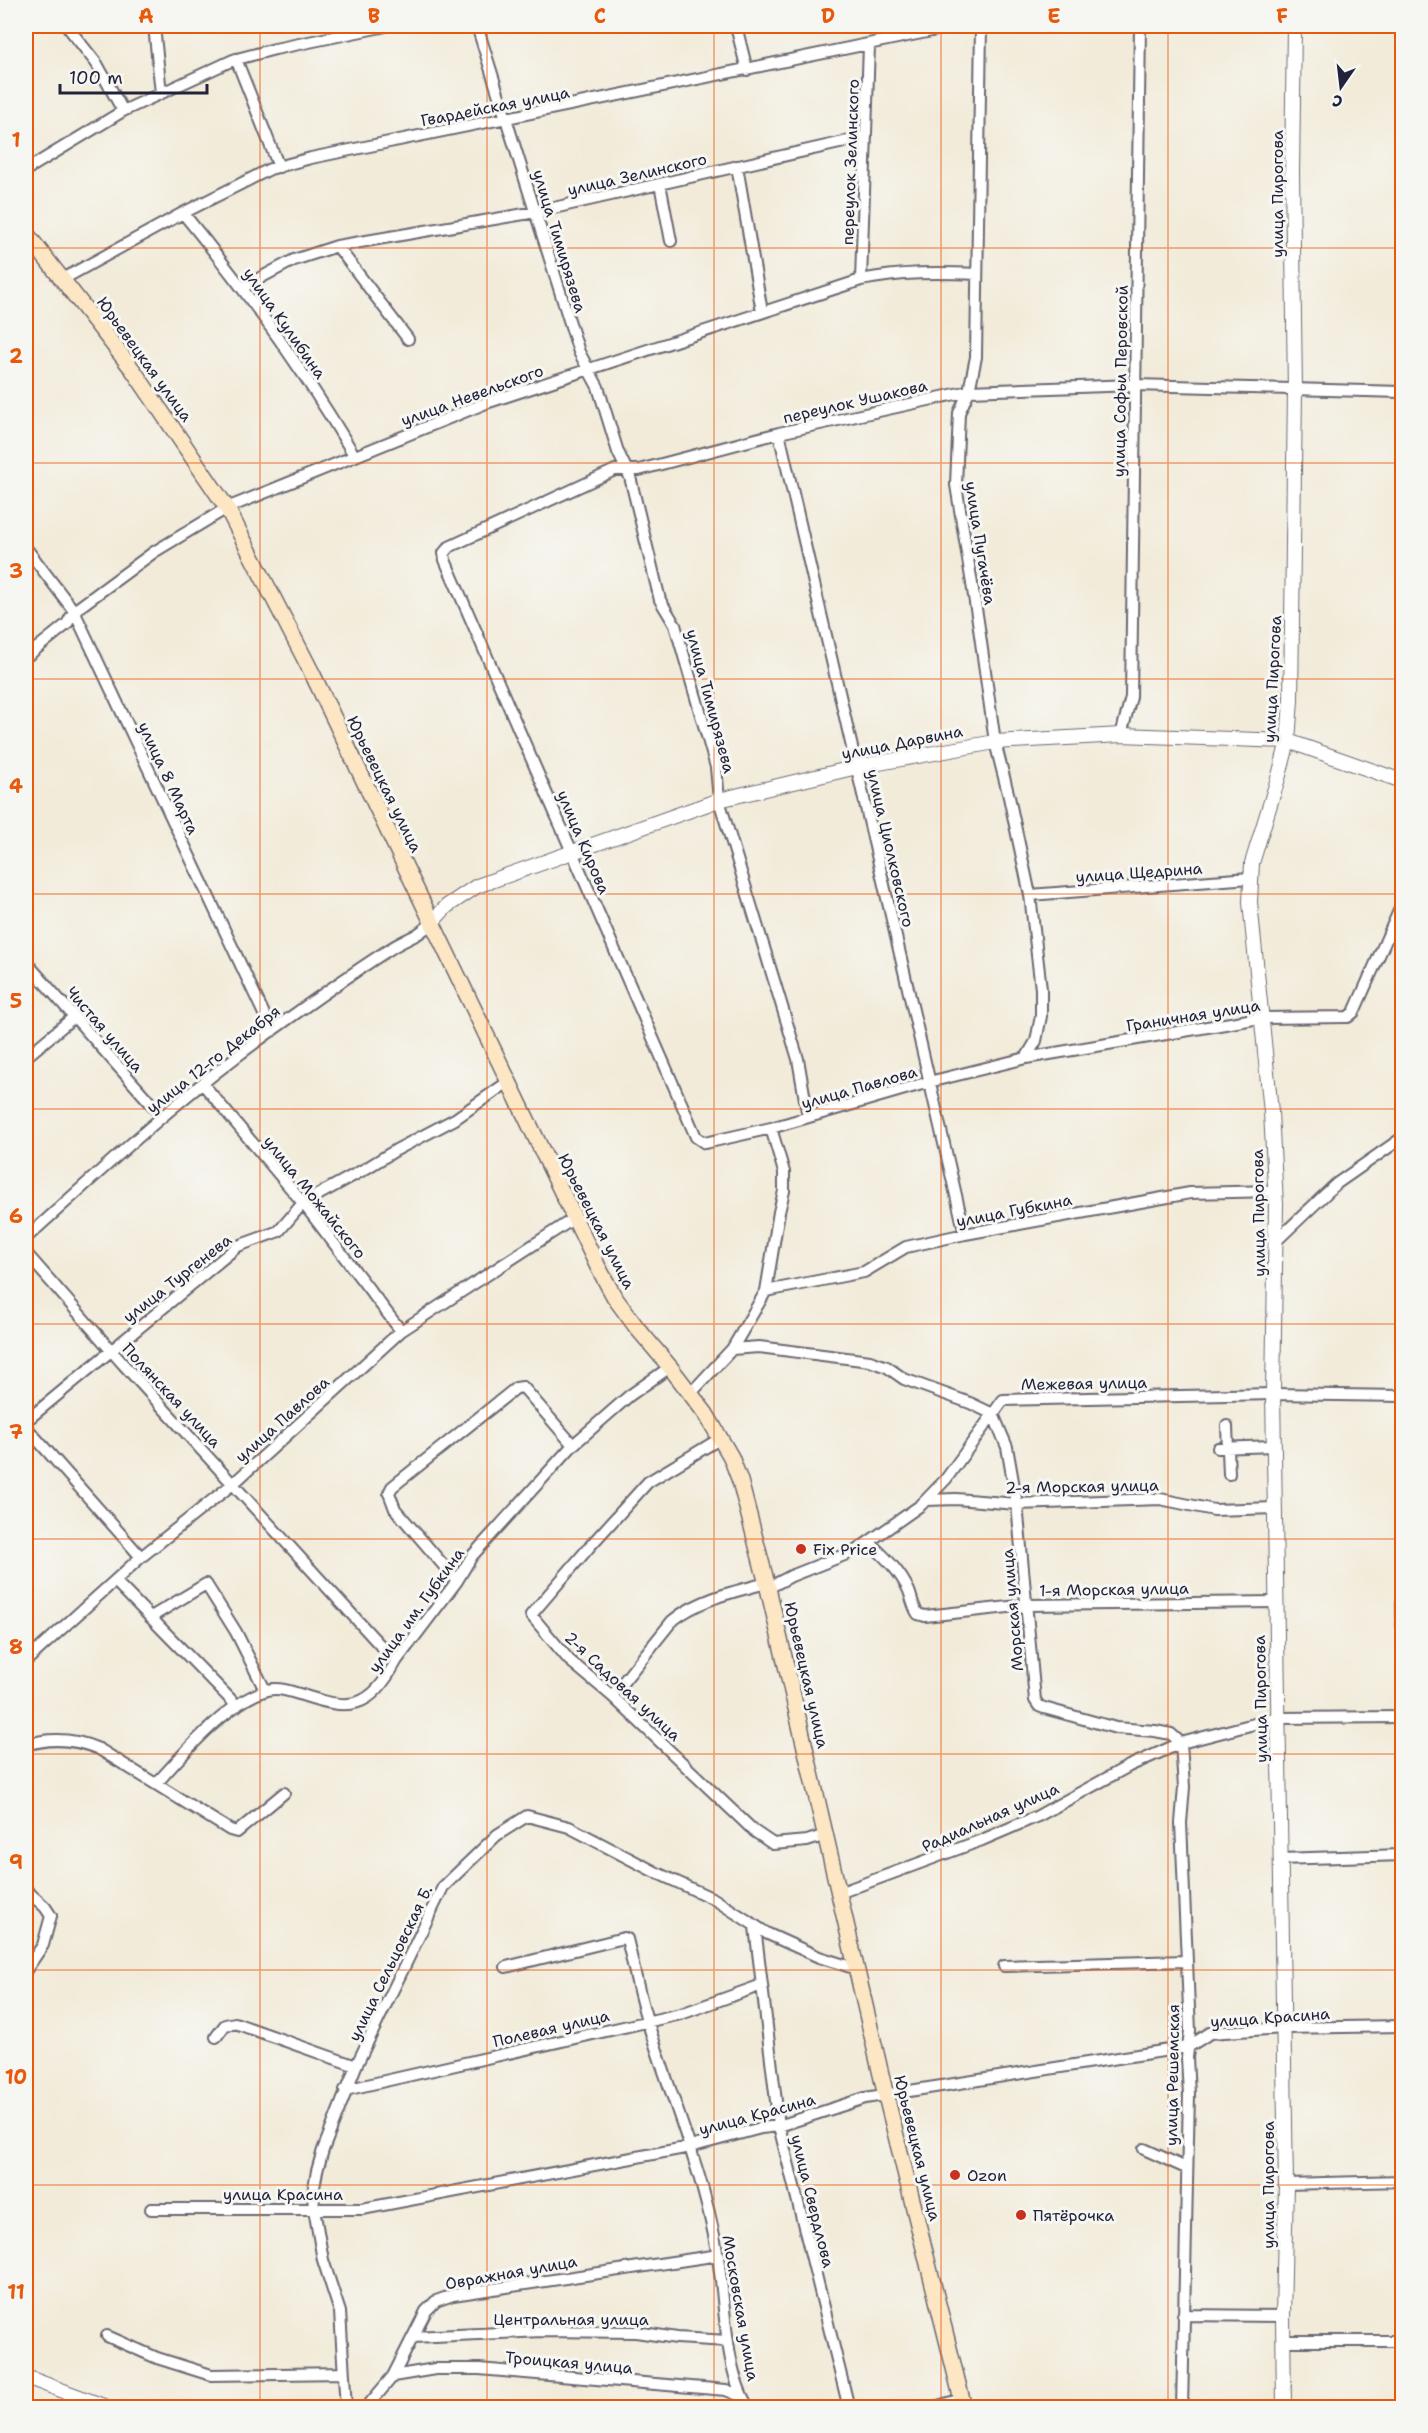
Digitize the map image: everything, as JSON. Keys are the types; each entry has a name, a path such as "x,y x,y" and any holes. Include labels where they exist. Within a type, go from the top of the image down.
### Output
{"main road":[{"name":"Юрьевецкая улица","path":"26,233 133,370 227,508 312,673 573,1219 615,1298 691,1393 721,1438 740,1481 767,1585 886,2096 963,2403"}],"street":[{"path":"67,26 97,63 123,111"},
{"path":"154,26 161,93"},
{"path":"26,170 123,111 236,59 362,28 386,26"},
{"name":"улица Тимирязева","path":"477,26 579,352 598,387 618,452 626,470 660,600 675,626 716,767 719,800 798,1059 808,1117"},
{"path":"736,26 747,70"},
{"name":"Гвардейская улица","path":"63,279 183,213 270,169 311,158 956,26"},
{"name":"улица Пугачёва","path":"981,26 976,357 969,391 959,413 956,484 978,621 994,742 1010,797 1030,895 1041,989 1041,1016 1036,1041 1026,1058"},
{"name":"улица Софьи Перовской","path":"1120,735 1131,697 1140,26"},
{"name":"улица Пирогова","path":"1284,2408 1283,2316 1286,2184 1273,1394 1275,1191 1271,1112 1250,917 1250,878 1261,830 1288,741 1291,700 1295,390 1292,173 1294,26"},
{"name":"переулок Зелинского","path":"861,280 869,45"},
{"path":"236,59 279,167"},
{"name":"улица Зелинского","path":"243,287 294,260 338,246 536,212 866,137"},
{"path":"737,166 762,312"},
{"path":"660,184 671,241"},
{"name":"улица Кулибина","path":"183,213 243,287 328,410 354,455"},
{"path":"338,246 408,339"},
{"name":"улица Невельского","path":"26,657 67,624 74,611 154,552 227,508 354,455 486,404 861,280 889,274 924,271 977,274"},
{"name":"переулок Ушакова","path":"444,553 449,547 615,470 639,470 779,434 969,391 1134,386 1402,392"},
{"name":"улица Циолковского","path":"779,434 965,1234"},
{"name":"улица 8 Марта","path":"26,548 74,611 272,1031"},
{"name":"улица Кирова","path":"444,553 445,560 696,1137 700,1141"},
{"name":"улица Дарвина","path":"432,922 447,906 477,886 719,800 857,767 994,742 1120,735 1288,741 1402,781"},
{"name":"улица Щедрина","path":"1030,895 1250,878"},
{"name":"Граничная улица","path":"1026,1058 1260,1018 1348,1017 1351,1015 1402,904"},
{"name":"улица 12-го Декабря","path":"26,1238 162,1116 203,1084 272,1031 392,948 419,934 432,922"},
{"name":"Чистая улица","path":"26,962 162,1116"},
{"path":"26,1057 75,1016"},
{"name":"улица Павлова","path":"700,1141 705,1143 771,1128 929,1082 1026,1058"},
{"name":"улица Тургенева","path":"26,1421 238,1246 279,1231 303,1203 389,1153 455,1119 508,1082"},
{"name":"улица Можайского","path":"203,1084 303,1203 401,1331"},
{"path":"691,1393 732,1349 766,1291 784,1191 783,1172 771,1128"},
{"path":"1276,1241 1336,1184 1402,1138"},
{"name":"улица Губкина","path":"766,1291 864,1272 906,1247 965,1234 1190,1194 1275,1191"},
{"name":"улица Павлова","path":"26,1661 141,1557 234,1483 401,1331 573,1219"},
{"name":"Полянская улица","path":"26,1253 110,1350 379,1644 397,1660"},
{"path":"732,1349 759,1347 870,1361 886,1367 904,1379 970,1403 993,1414"},
{"name":"улица им. Губкина","path":"265,1690 274,1689 294,1693 332,1705 351,1705 364,1700 377,1689 457,1581 472,1556 573,1445 629,1396 670,1367"},
{"path":"457,1581 395,1509 389,1493 392,1487 516,1388 523,1387 573,1445"},
{"name":"Межевая улица","path":"612,1696 672,1621 683,1612 735,1591 767,1585 857,1550 926,1500 946,1479 1003,1400 1273,1394 1402,1396"},
{"name":"Морская улица","path":"993,1414 1007,1446 1017,1504 1035,1700 1039,1706 1116,1728 1170,1734 1181,1743"},
{"path":"1227,1426 1223,1448 1229,1474"},
{"path":"26,1427 141,1557"},
{"name":"2-я Садовая улица","path":"721,1438 648,1482 531,1615 569,1660 612,1696 754,1831 773,1844 807,1841 826,1835"},
{"path":"1223,1448 1274,1446"},
{"name":"2-я Морская улица","path":"926,1500 956,1499 1017,1504 1160,1499 1214,1510 1275,1508"},
{"name":"1-я Морская улица","path":"869,1542 896,1568 918,1614 925,1616 1028,1605 1276,1602"},
{"path":"115,1581 237,1706"},
{"path":"151,1617 206,1584 236,1632 265,1690 237,1706 191,1745 156,1784"},
{"path":"1402,1584 1402,1625"},
{"path":"1181,1743 1277,1718 1402,1717"},
{"path":"28,1743 47,1740 84,1743 99,1749 230,1830 237,1832 284,1793"},
{"name":"Радиальная улица","path":"839,1893 922,1864 1038,1816 1129,1766 1181,1743"},
{"name":"улица Решемская","path":"1181,1743 1184,1787 1181,1823 1190,2031 1182,2408"},
{"name":"улица Сельцовская Б.","path":"346,2408 340,2312 323,2260 314,2209 313,2193 317,2170 345,2090 443,1887 497,1835 527,1816 569,1827 714,1899 756,1927 819,1957 857,1969"},
{"path":"1280,1859 1402,1855"},
{"path":"26,1890 45,1907 51,1916 43,1945 26,1970"},
{"name":"улица Свердлова","path":"756,1927 779,2126 849,2408"},
{"name":"Московская улица","path":"506,1967 627,1939 647,2021 690,2147 718,2255 728,2341 741,2396 749,2408"},
{"path":"1004,1966 1187,1961"},
{"name":"Полевая улица","path":"345,2090 681,2014 762,1985"},
{"path":"216,2037 225,2025 235,2023 356,2066"},
{"name":"улица Красина","path":"151,2210 362,2209 409,2202 690,2147 761,2128 779,2126 865,2098 1188,2047 1210,2033 1283,2028 1402,2026"},
{"path":"1144,2149 1186,2168"},
{"path":"1286,2184 1402,2181"},
{"name":"Овражная улица","path":"366,2408 393,2376 426,2311 435,2301 453,2295 718,2255"},
{"path":"1183,2315 1283,2316"},
{"name":"Центральная улица","path":"413,2337 542,2331 636,2331 677,2338 728,2341"},
{"path":"107,2336 157,2358 211,2375 343,2373"},
{"path":"1283,2341 1402,2341"},
{"name":"Троицкая улица","path":"393,2376 435,2369 479,2369 726,2390 741,2396"},
{"path":"26,2377 109,2408"},
{"path":"931,2408 963,2403"}],"place":[{"name":"Fix Price","path":"801,1549"},
{"name":"Ozon","path":"955,2175"},
{"name":"Пятёрочка","path":"1021,2215"}]}
